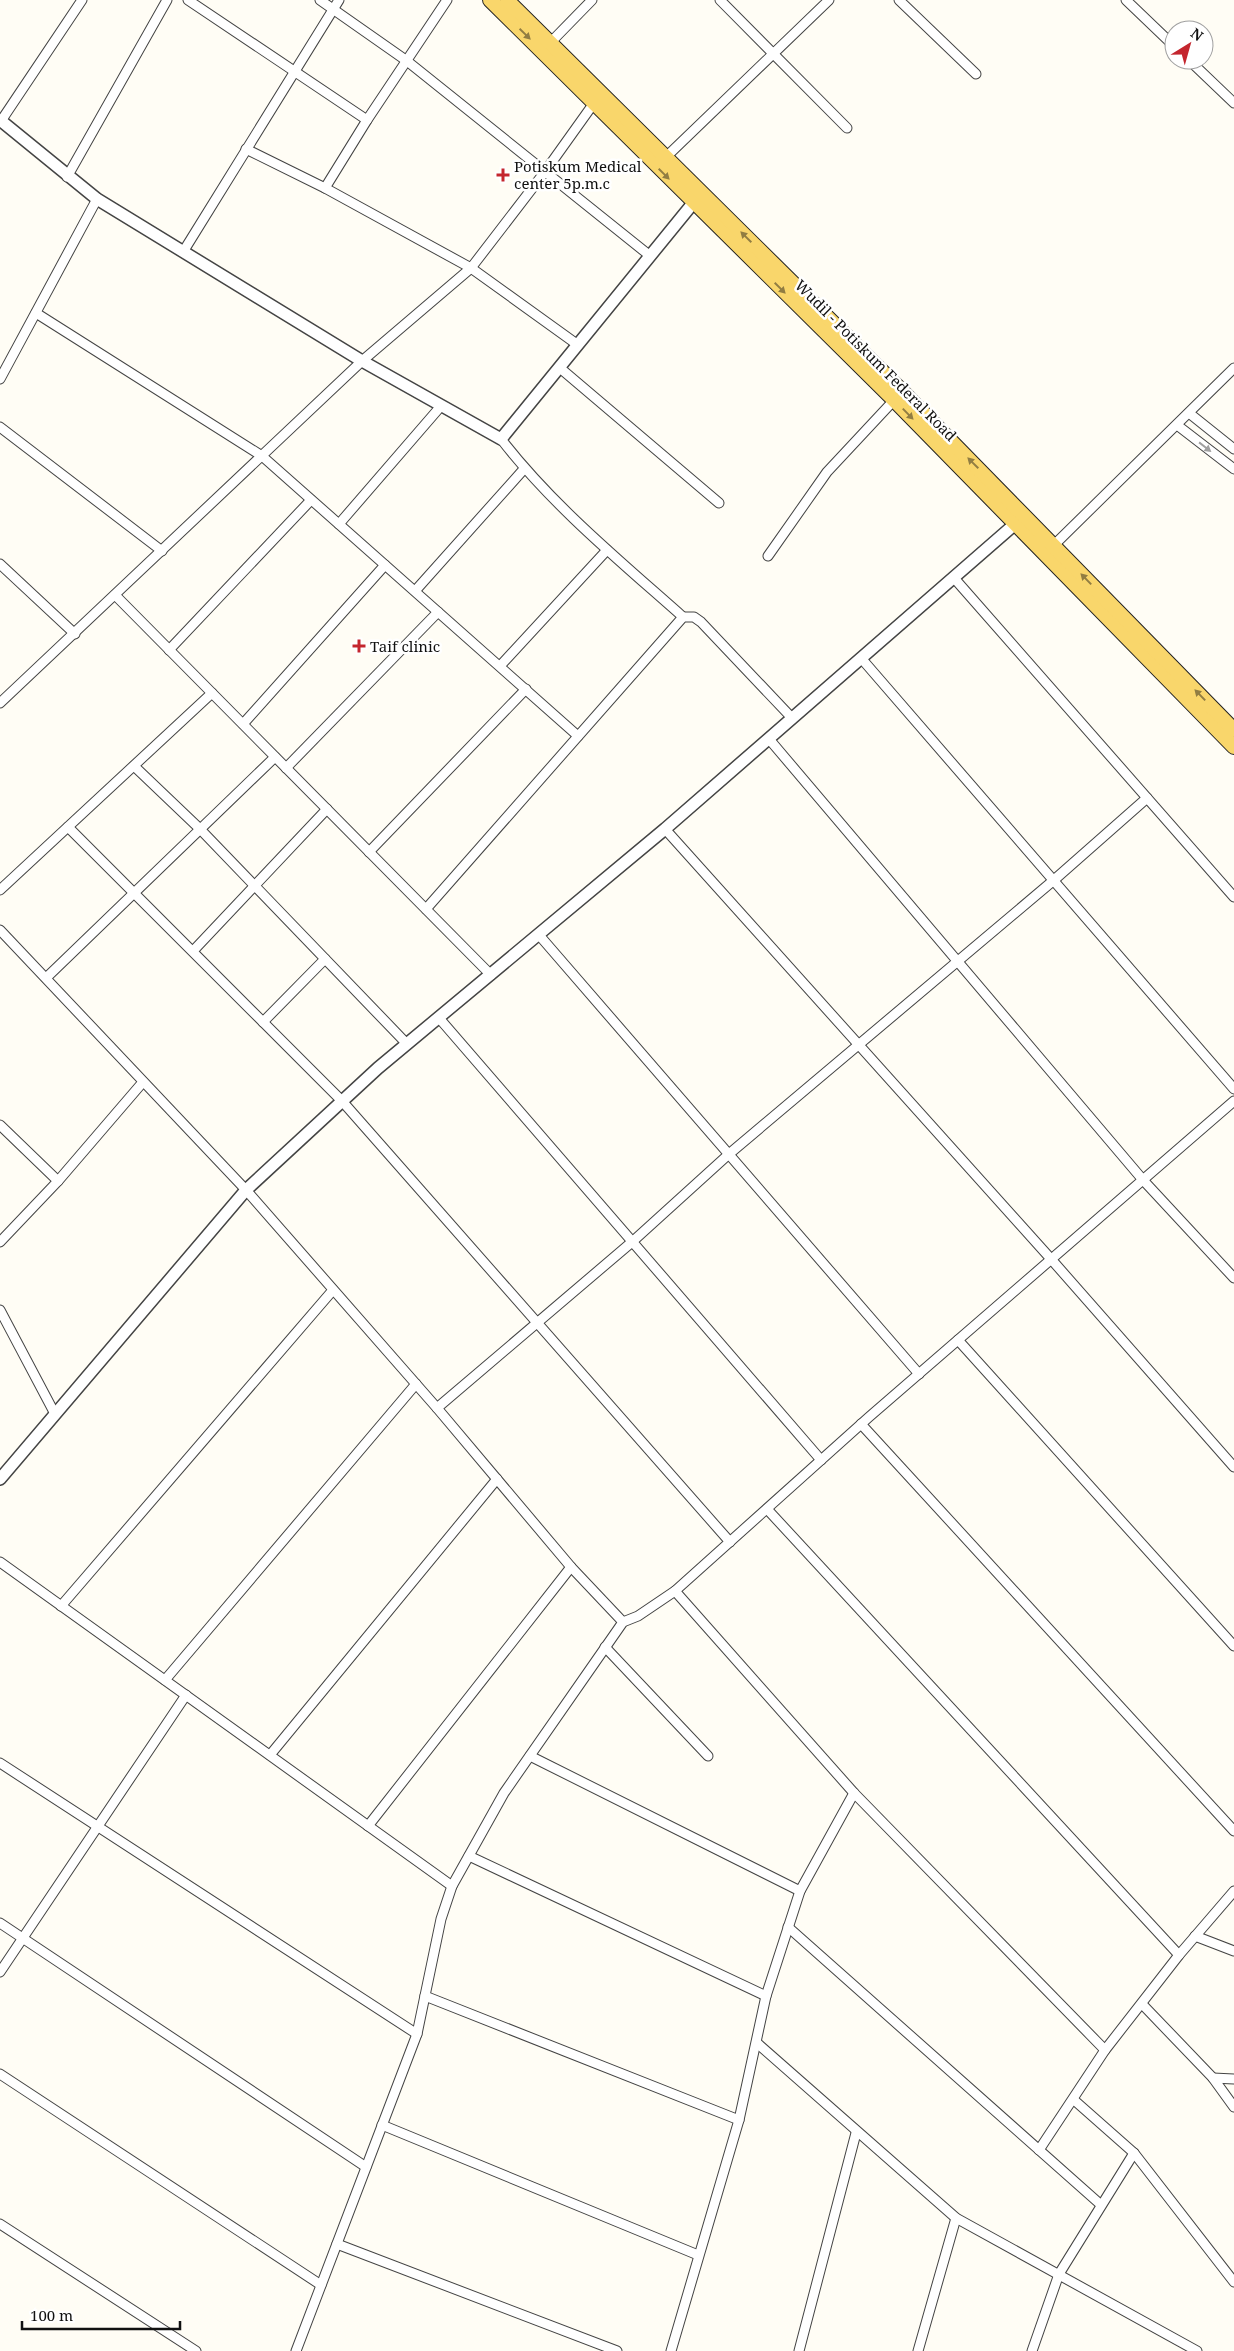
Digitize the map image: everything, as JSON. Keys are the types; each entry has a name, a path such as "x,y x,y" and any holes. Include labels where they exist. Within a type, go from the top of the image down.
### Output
{"main road":[{"name":"Wudil - Potiskum Federal Road","path":"490,0 694,202 898,396 1015,524 1049,550 1234,748"},
{"name":"Wudil - Potiskum Federal Road","path":"507,0 666,157 1049,550 1234,730"}],"street":[{"path":"82,0 0,120 67,177 97,199 362,362 501,439 524,469 607,550 683,617 694,617 701,622 792,718"},
{"path":"67,177 167,0"},
{"path":"188,0 366,120"},
{"path":"320,0 407,61 544,173 649,255"},
{"path":"183,252 339,0"},
{"path":"325,188 366,120 447,0"},
{"path":"550,43 592,0"},
{"path":"720,0 847,128"},
{"path":"666,157 828,0"},
{"path":"899,0 976,74"},
{"path":"1126,0 1164,36"},
{"path":"1199,70 1234,103"},
{"path":"0,703 116,596 362,362 471,268 544,173 594,103"},
{"path":"246,149 325,188 471,268 578,345"},
{"path":"0,379 97,199"},
{"path":"501,439 694,202"},
{"path":"36,313 262,456 578,736"},
{"path":"560,368 719,503"},
{"path":"1049,550 1234,368"},
{"path":"768,556 827,472 898,396"},
{"path":"338,524 441,406"},
{"path":"1189,412 1234,448"},
{"path":"1177,425 1234,470"},
{"path":"0,427 162,551"},
{"path":"415,591 524,469"},
{"path":"169,650 311,500"},
{"path":"0,1479 246,1190 407,1044 665,829 1015,524"},
{"path":"500,666 607,550"},
{"path":"0,564 75,634"},
{"path":"243,724 385,565"},
{"path":"954,578 1234,897"},
{"path":"116,596 490,975"},
{"path":"286,768 438,612"},
{"path":"426,909 683,617"},
{"path":"861,658 1234,1088"},
{"path":"369,852 526,690"},
{"path":"0,890 212,693"},
{"path":"769,739 1143,1180 1234,1278"},
{"path":"46,978 275,757"},
{"path":"134,766 200,829 407,1044"},
{"path":"437,1408 632,1242 729,1154 1054,880 1147,798"},
{"path":"193,951 327,809"},
{"path":"68,827 136,892 342,1102 730,1542"},
{"path":"665,829 1051,1259 1234,1467"},
{"path":"0,930 246,1190 437,1408 571,1567 623,1622"},
{"path":"539,935 919,1374"},
{"path":"263,1022 325,959"},
{"path":"438,1018 821,1460"},
{"path":"0,1242 58,1181 143,1082"},
{"path":"296,2351 417,2034 440,1920 452,1886 504,1793 623,1622 638,1616 675,1591 861,1424 1234,1101"},
{"path":"0,1125 58,1181"},
{"path":"61,1606 333,1290"},
{"path":"0,1310 55,1414"},
{"path":"958,1340 1234,1646"},
{"path":"165,1680 416,1384"},
{"path":"861,1424 1234,1831"},
{"path":"270,1756 497,1479"},
{"path":"767,1509 1180,1955"},
{"path":"0,1562 452,1886"},
{"path":"368,1826 571,1567"},
{"path":"675,1591 854,1793 1106,2050"},
{"path":"605,1647 708,1756"},
{"path":"0,1972 96,1826 186,1695"},
{"path":"530,1756 800,1892"},
{"path":"0,1764 417,2034"},
{"path":"671,2351 739,2120 766,1996 788,1928 800,1892 854,1793"},
{"path":"469,1856 766,1996"},
{"path":"1039,2150 1106,2050 1195,1936 1234,1891"},
{"path":"0,1923 366,2167"},
{"path":"788,1928 1100,2204"},
{"path":"1195,1936 1234,1951"},
{"path":"425,1996 739,2120"},
{"path":"1142,2004 1213,2078 1234,2107"},
{"path":"757,2043 856,2133 956,2218 1197,2351"},
{"path":"0,2074 321,2285"},
{"path":"1213,2078 1234,2079"},
{"path":"1074,2100 1134,2153 1234,2282"},
{"path":"382,2125 698,2255"},
{"path":"799,2351 856,2133"},
{"path":"1032,2351 1059,2274 1100,2204 1134,2153"},
{"path":"918,2351 956,2218"},
{"path":"0,2224 196,2351"},
{"path":"337,2244 617,2351"}],"place":[{"name":"Potiskum Medical center 5p.m.c","path":"503,175"},
{"name":"Taif clinic","path":"359,646"}]}
